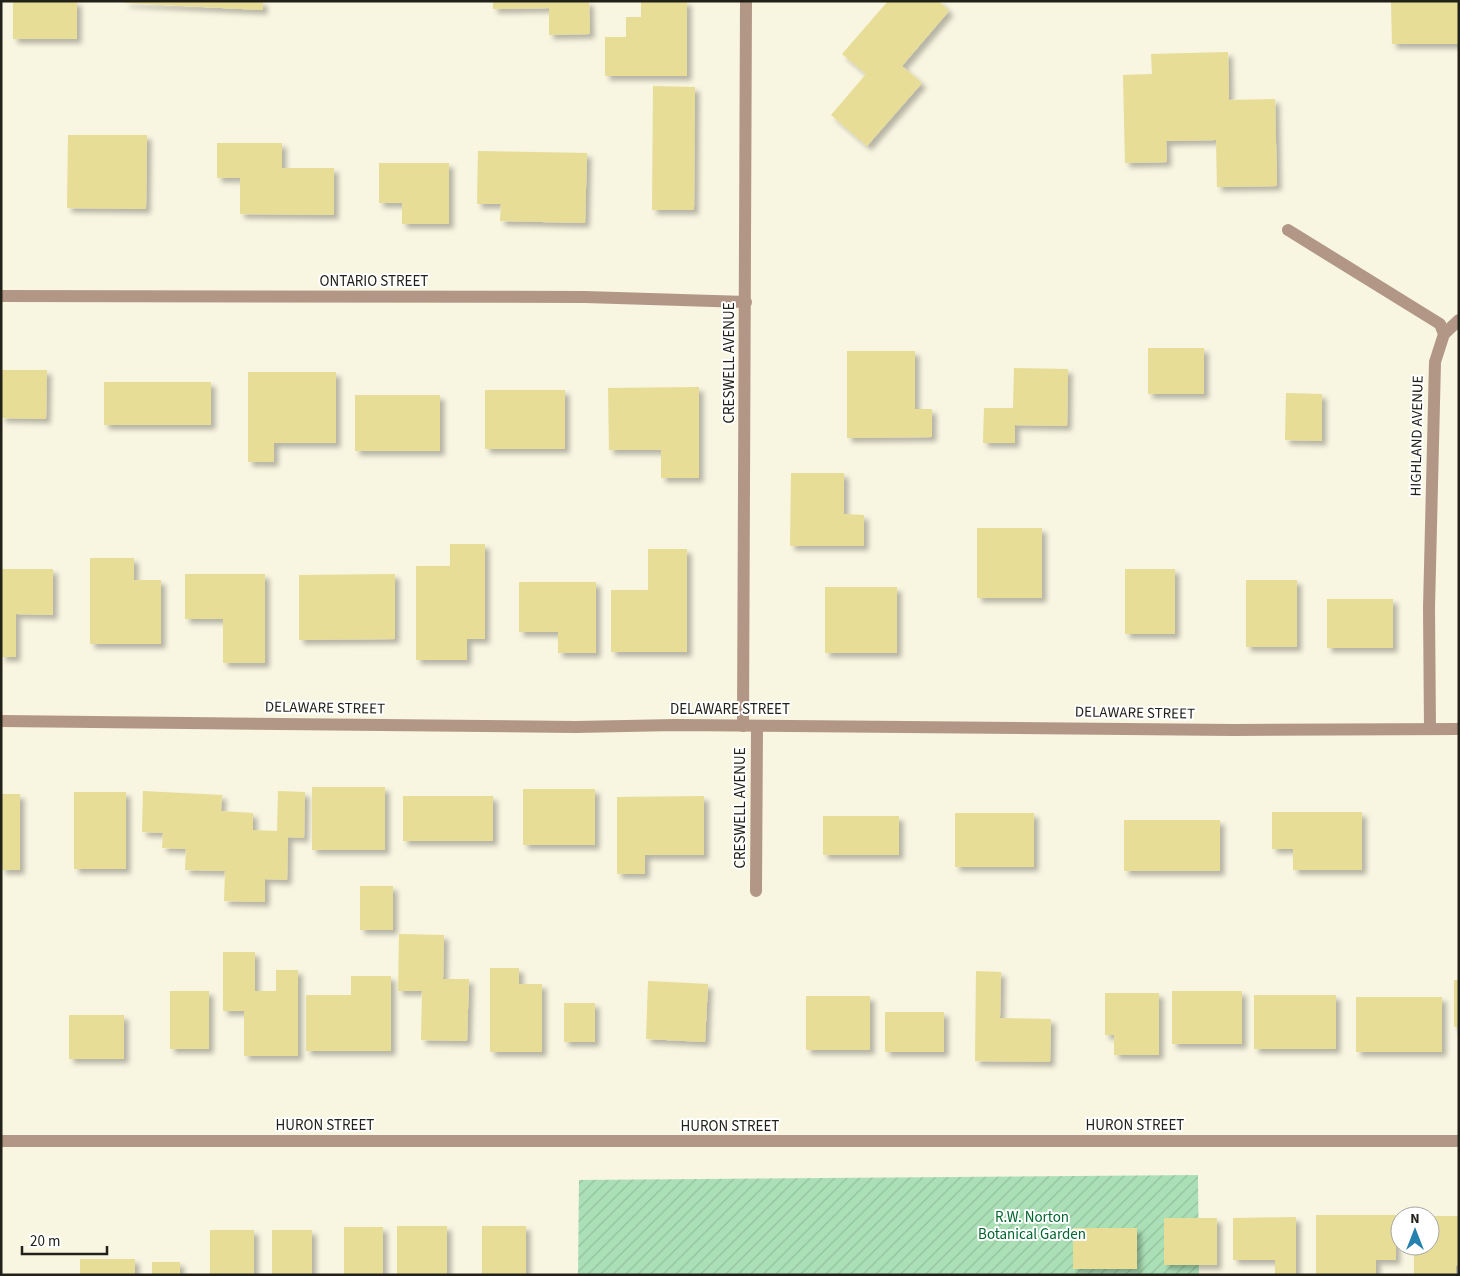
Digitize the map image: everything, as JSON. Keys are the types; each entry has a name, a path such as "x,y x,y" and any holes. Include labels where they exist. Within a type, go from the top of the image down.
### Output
{"street":[{"name":"CRESWELL AVENUE","path":"743,726 746,1"},
{"path":"1288,230 1440,324 1444,334 1459,320"},
{"name":"ONTARIO STREET","path":"1,296 585,297 746,302"},
{"name":"HIGHLAND AVENUE","path":"1430,729 1429,608 1435,362 1444,334"},
{"name":"DELAWARE STREET","path":"1,721 576,727 757,726 1234,730 1459,729"},
{"name":"CRESWELL AVENUE","path":"756,891 757,726"},
{"name":"HURON STREET","path":"1,1141 1459,1141"}],"green space":[{"name":"R.W. Norton Botanical Garden","path":"1198,1175 1199,1275 578,1275 579,1180"}],"building":[{"path":"13,1 77,1 77,39 13,39"},
{"path":"125,1 263,1 263,10 125,3"},
{"path":"493,1 589,1 590,34 549,35 549,8 493,9"},
{"path":"641,1 687,1 687,76 605,76 605,37 626,37 626,17 641,17"},
{"path":"888,1 939,1 949,11 902,66 922,83 867,146 831,115 866,74 842,54"},
{"path":"1391,1 1459,1 1459,44 1392,44"},
{"path":"1228,52 1229,100 1275,99 1277,186 1217,187 1216,140 1166,141 1167,162 1125,163 1123,75 1152,74 1151,54"},
{"path":"653,86 695,87 694,210 652,210"},
{"path":"68,135 147,135 146,209 67,208"},
{"path":"217,143 282,143 282,168 334,168 334,215 240,214 240,178 217,178"},
{"path":"478,151 587,153 585,223 500,221 501,204 477,204"},
{"path":"379,163 449,163 449,224 402,224 402,203 379,203"},
{"path":"1148,348 1204,348 1204,394 1148,394"},
{"path":"847,351 915,351 915,409 932,409 932,437 847,438"},
{"path":"1014,368 1068,369 1067,426 1015,425 1015,443 983,443 984,408 1013,408"},
{"path":"1,370 47,370 46,419 1,418"},
{"path":"248,372 336,372 336,443 274,443 274,462 248,462"},
{"path":"104,382 211,382 211,425 104,425"},
{"path":"699,387 699,478 661,478 661,450 609,450 608,388"},
{"path":"485,390 565,390 565,449 485,449"},
{"path":"1286,393 1322,394 1322,441 1285,440"},
{"path":"355,395 440,395 440,451 355,451"},
{"path":"791,473 844,473 844,514 864,515 864,546 790,546"},
{"path":"977,528 1042,528 1042,598 977,598"},
{"path":"450,544 485,544 485,639 467,639 467,660 416,660 416,566 450,566"},
{"path":"648,549 687,549 687,652 611,652 611,590 648,590"},
{"path":"90,558 134,558 134,580 161,580 161,644 90,644"},
{"path":"1,569 53,569 53,615 16,614 16,657 1,657"},
{"path":"1125,569 1175,569 1175,634 1125,634"},
{"path":"185,574 265,574 265,663 223,663 223,619 185,619"},
{"path":"395,574 395,639 299,640 299,575"},
{"path":"1246,580 1297,580 1297,647 1246,647"},
{"path":"519,582 596,582 596,653 558,653 558,632 519,632"},
{"path":"825,587 897,587 897,653 825,653"},
{"path":"1327,599 1393,599 1393,648 1327,648"},
{"path":"312,787 385,787 385,850 312,850"},
{"path":"523,789 595,789 595,845 523,845"},
{"path":"143,791 222,795 221,811 253,813 253,830 277,831 278,791 305,792 304,838 288,837 287,880 265,879 265,902 224,901 225,871 185,870 186,849 162,848 163,833 142,832"},
{"path":"74,792 126,792 126,869 74,869"},
{"path":"1,794 20,794 20,870 1,870"},
{"path":"403,796 493,796 493,841 403,841"},
{"path":"704,796 704,855 645,855 645,874 617,874 617,797"},
{"path":"1272,812 1362,812 1362,870 1293,870 1293,849 1272,849"},
{"path":"955,813 1034,813 1034,867 955,867"},
{"path":"823,816 899,816 899,855 823,855"},
{"path":"1124,820 1220,820 1220,871 1124,871"},
{"path":"360,886 393,886 393,930 360,930"},
{"path":"399,934 444,935 443,979 469,979 467,1041 421,1040 422,991 398,991"},
{"path":"223,952 255,952 255,991 276,991 276,970 298,970 298,1056 244,1056 244,1011 223,1011"},
{"path":"490,968 519,968 519,984 542,984 542,1052 490,1052"},
{"path":"976,971 1001,972 1000,1018 1051,1019 1050,1062 975,1061"},
{"path":"351,976 391,976 391,1051 306,1051 306,995 351,995"},
{"path":"1454,980 1459,980 1459,1027 1454,1027"},
{"path":"648,981 708,984 705,1042 646,1039"},
{"path":"170,991 209,991 209,1049 170,1049"},
{"path":"1172,991 1242,991 1242,1044 1172,1044"},
{"path":"1105,993 1159,993 1159,1055 1114,1055 1114,1035 1105,1035"},
{"path":"1254,995 1336,995 1336,1049 1254,1049"},
{"path":"806,996 870,996 870,1050 806,1050"},
{"path":"1356,997 1442,997 1442,1052 1356,1052"},
{"path":"564,1003 595,1003 595,1042 564,1042"},
{"path":"885,1012 944,1012 944,1052 885,1052"},
{"path":"69,1015 124,1015 124,1059 69,1059"},
{"path":"1316,1215 1390,1215 1390,1256 1396,1256 1396,1260 1376,1260 1376,1275 1316,1275"},
{"path":"1440,1216 1459,1216 1459,1266 1456,1266 1456,1275 1414,1275 1414,1256 1440,1256"},
{"path":"1296,1217 1296,1275 1275,1275 1275,1260 1233,1260 1233,1218"},
{"path":"1164,1218 1217,1218 1217,1265 1164,1265"},
{"path":"397,1226 447,1226 447,1275 397,1275"},
{"path":"482,1226 526,1226 526,1275 482,1275"},
{"path":"344,1227 383,1227 383,1274 344,1274"},
{"path":"1073,1228 1137,1228 1137,1269 1073,1269"},
{"path":"210,1230 254,1230 254,1275 210,1275"},
{"path":"272,1230 312,1230 312,1275 272,1275"},
{"path":"80,1259 135,1259 135,1275 80,1275"},
{"path":"152,1262 180,1262 180,1275 152,1275"}]}
